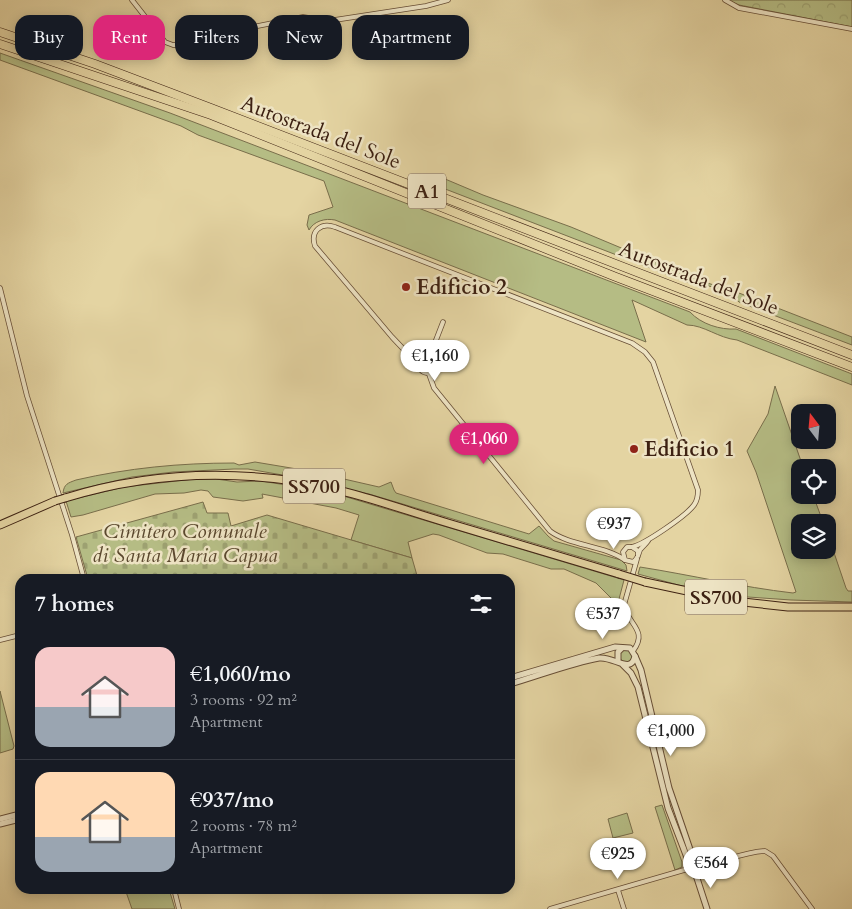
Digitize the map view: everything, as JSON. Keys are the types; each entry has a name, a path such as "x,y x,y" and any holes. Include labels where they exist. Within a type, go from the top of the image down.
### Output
{"highway":[{"name":"Autostrada del Sole","path":"0,32 95,64 193,101 852,355"},
{"name":"Autostrada del Sole","path":"0,44 210,115 598,269 852,367"},
{"name":"SS700","path":"0,525 55,501 118,484 206,475 260,477 296,482 371,500 645,582 734,600 788,607 852,607"}],"street":[{"path":"132,0 165,42 173,45 181,45 253,26 303,17 328,20 426,6 448,0"},
{"path":"725,0 739,8 852,29"},
{"path":"418,360 410,356 388,332 316,246 314,236 318,228 326,225 335,227 632,343 645,352 653,362 698,490 695,504 650,538 632,547 609,552"},
{"path":"0,288 27,396 83,574"},
{"path":"431,353 443,322"},
{"path":"418,360 424,354 431,353 436,357 438,364 435,371 429,374"},
{"path":"418,360 420,370 429,374 434,388 550,531 560,537 609,552 626,561 633,562 638,558"},
{"path":"515,683 596,659 603,658 621,663 631,663 639,642 639,634 624,605 640,550 650,538"},
{"path":"632,547 638,551 638,558"},
{"path":"625,548 623,555 632,574"},
{"path":"0,640 15,636"},
{"path":"515,677 615,647 627,647 634,653 641,670 669,788 707,909"},
{"path":"622,648 617,655 621,663 631,673 638,687 668,808 694,868"},
{"path":"0,819 15,815"},
{"path":"0,824 15,820"},
{"path":"550,909 746,854 766,851 773,856 812,909"},
{"path":"618,890 624,909"},
{"path":"175,894 179,909"}],"green space":[{"path":"728,0 852,0 852,27 739,5"},
{"path":"0,53 15,58 15,60 20,60 170,113 690,312 700,320 711,325 736,329 852,374 852,385 737,340 699,327 687,325 632,300 646,342 335,220 327,219 320,221 309,230 307,225 309,215 333,207 324,181 0,60"},
{"path":"438,176 483,195 571,227 698,280 739,293 852,337 852,345 739,302 717,288 692,284 440,187"},
{"path":"775,386 791,432 791,449 797,449 800,459 791,459 791,504 816,504 820,514 791,514 791,559 836,559 846,588 848,591 852,591 852,602 748,597 719,593 698,586 682,586 638,574 640,567 754,588 796,592 756,472 747,451 768,414"},
{"path":"255,462 309,471 379,487 391,482 396,493 529,534 539,526 554,541 621,560 626,565 627,571 369,494 248,469 173,472 132,477 63,493 65,486 73,481 115,472 174,465 234,463 239,465"},
{"path":"194,479 216,479 237,482 261,481 330,492 624,580 619,606 596,583 564,569 551,569 503,554 487,553 439,535 433,534 408,542 412,558 351,540 359,515 336,508 262,494 263,498 243,501 213,497 208,491 201,490 184,493 155,494 71,517 66,501 124,487"},
{"name":"Cimitero Comunale di Santa Maria Capua","path":"203,502 207,513 228,513 231,526 267,515 412,558 417,574 87,574 76,537"},
{"path":"626,650 632,656 626,662 620,656"},
{"path":"0,691 14,746 13,749 0,753"},
{"path":"662,805 682,862 682,867 675,870 655,807"},
{"path":"627,813 633,833 613,838 608,819"},
{"path":"127,894 170,894 175,909 132,909"}],"place":[{"name":"Edificio 2","path":"406,287"},
{"name":"Edificio 1","path":"634,449"}]}
